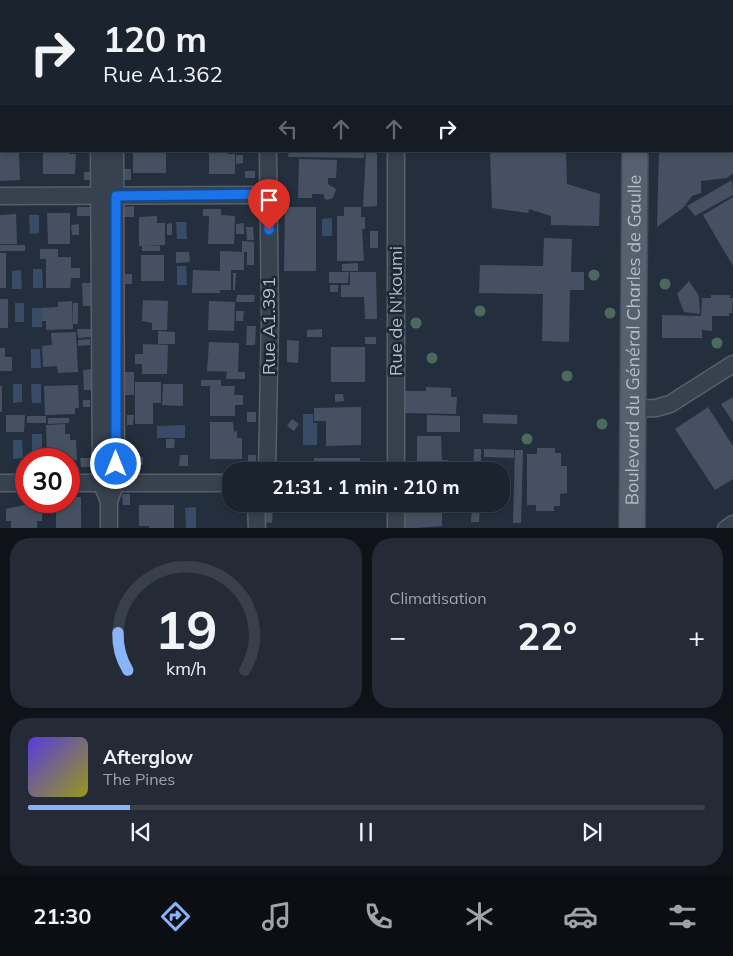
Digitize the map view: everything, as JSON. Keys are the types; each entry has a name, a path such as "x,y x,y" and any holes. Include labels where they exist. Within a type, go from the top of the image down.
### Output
{"main road":[{"name":"Boulevard du Général Charles de Gaulle","path":"632,528 635,152"}],"street":[{"path":"99,152 107,197 109,528"},
{"path":"107,197 115,152"},
{"name":"Rue A1.391","path":"267,462 270,318 268,152"},
{"name":"Rue de N'koumi","path":"396,152 396,462"},
{"path":"0,196 107,197 268,194"},
{"path":"633,409 656,408 670,404 733,364"},
{"path":"0,483 15,483"},
{"path":"80,483 222,483"},
{"path":"256,512 257,528"},
{"path":"396,512 396,528"},
{"path":"726,528 733,524"}],"water":[{"path":"29,215 39,215 39,233 30,234"},
{"path":"332,218 332,236 322,236 322,219"},
{"path":"176,222 186,222 187,239 177,239"},
{"path":"177,266 186,266 187,285 177,285"},
{"path":"33,269 42,269 43,288 33,288"},
{"path":"21,270 22,289 12,289 12,271"},
{"path":"15,303 24,303 24,322 15,322"},
{"path":"32,308 42,308 42,327 32,327"},
{"path":"31,349 40,349 41,368 31,368"},
{"path":"13,384 22,384 22,402 13,403"},
{"path":"31,384 41,384 41,403 32,403"},
{"path":"303,414 313,414 313,423 317,423 317,445 303,445"},
{"path":"185,425 185,438 157,438 157,426"},
{"path":"32,434 42,434 42,448 32,448"},
{"path":"13,440 22,440 22,448 15,448 15,459 13,459"},
{"path":"196,507 196,528 186,528 185,508"}],"building":[{"path":"0,152 19,152 20,180 0,181"},
{"path":"43,152 69,152 69,154 76,154 75,174 43,174"},
{"path":"166,152 166,173 133,173 133,153"},
{"path":"209,152 235,154 235,174 209,174"},
{"path":"289,152 364,152 364,158 288,157"},
{"path":"366,152 377,152 377,206 363,207"},
{"path":"490,152 568,152 566,153 567,184 600,194 599,226 551,225 551,216 529,209 528,213 492,208"},
{"path":"659,152 733,152 733,173 727,178 701,181 701,193 692,196 684,207 657,227"},
{"path":"236,155 243,155 243,163 236,164"},
{"path":"299,159 337,160 336,178 328,178 328,184 336,189 333,198 327,200 324,198 324,194 312,194 312,198 298,198"},
{"path":"123,169 131,169 131,180 123,180"},
{"path":"245,171 255,171 255,178 245,178"},
{"path":"84,172 91,172 91,180 84,180"},
{"path":"732,180 733,195 695,216 687,206"},
{"path":"733,197 733,266 703,215"},
{"path":"134,206 134,217 123,217 122,207"},
{"path":"77,207 91,207 91,216 77,216"},
{"path":"285,207 316,207 316,271 284,271"},
{"path":"344,207 361,207 361,217 365,217 365,229 362,229 364,261 337,261 337,216 344,216"},
{"path":"203,209 221,209 221,215 235,216 234,244 208,244 209,216 203,216"},
{"path":"47,213 70,213 70,244 48,244"},
{"path":"16,214 17,244 0,244 0,215"},
{"path":"157,216 157,223 165,223 165,245 145,246 160,246 160,251 142,251 142,246 139,246 139,217"},
{"path":"172,223 172,235 167,235 167,224"},
{"path":"244,223 244,234 236,234 236,224"},
{"path":"79,224 79,235 72,235 71,225"},
{"path":"246,227 253,227 254,240 247,240"},
{"path":"370,231 378,231 378,248 370,248"},
{"path":"544,238 572,239 571,272 584,272 584,290 570,290 569,342 542,341 543,294 479,293 480,265 543,266"},
{"path":"242,241 254,242 254,265 247,265 247,252 244,252 244,270 231,270 231,290 220,290 220,293 192,293 193,270 220,271 220,251 242,252"},
{"path":"0,245 25,245 25,251 0,251"},
{"path":"40,249 58,249 58,257 71,257 71,268 80,268 80,278 71,278 70,288 46,288 46,259 40,259"},
{"path":"176,252 189,252 190,262 176,263"},
{"path":"0,253 6,253 6,288 0,288"},
{"path":"141,255 164,255 164,281 141,281"},
{"path":"358,263 358,271 342,271 342,264"},
{"path":"329,272 349,272 348,283 329,283"},
{"path":"350,272 376,272 377,319 365,319 364,297 341,297 341,285 350,285"},
{"path":"233,273 236,273 235,290 233,290"},
{"path":"125,274 132,274 132,284 125,284"},
{"path":"689,281 699,296 700,314 684,312 677,294"},
{"path":"82,283 91,283 92,306 83,306"},
{"path":"330,285 338,285 338,292 330,292"},
{"path":"237,295 255,295 254,302 236,302"},
{"path":"711,295 730,295 730,298 733,298 732,313 729,313 729,316 712,316 712,331 702,330 702,338 662,338 662,315 701,316 702,298 711,298"},
{"path":"0,299 8,299 8,328 0,328"},
{"path":"143,300 168,301 167,330 152,330 152,323 142,321"},
{"path":"72,301 73,329 46,330 46,321 42,321 42,308 58,307 58,302"},
{"path":"209,301 235,302 234,331 208,330"},
{"path":"73,303 78,303 78,324 73,324"},
{"path":"236,311 244,311 243,321 236,321"},
{"path":"247,326 256,326 255,345 246,345"},
{"path":"77,329 91,329 91,337 78,338"},
{"path":"322,329 322,337 307,337 307,330"},
{"path":"158,331 175,332 175,344 158,344"},
{"path":"76,332 78,372 58,373 57,366 43,367 42,346 52,345 51,333"},
{"path":"365,337 376,337 376,344 365,344"},
{"path":"90,339 90,345 78,346 78,340"},
{"path":"287,340 299,341 298,363 287,362"},
{"path":"209,342 239,343 238,372 245,372 245,379 226,379 227,372 235,372 207,371"},
{"path":"143,344 168,345 167,374 142,374 142,364 135,364 135,354 143,354"},
{"path":"331,347 365,347 365,382 331,382"},
{"path":"0,348 5,348 5,357 12,357 12,371 0,371"},
{"path":"92,369 92,390 84,390 83,370"},
{"path":"122,372 134,372 134,395 122,395"},
{"path":"201,380 221,380 221,386 235,386 234,395 243,395 243,405 235,405 235,416 210,416 210,386 201,386"},
{"path":"135,382 161,382 161,403 153,403 153,424 135,424"},
{"path":"163,384 183,384 183,406 162,405"},
{"path":"78,385 79,408 75,408 75,414 45,415 44,386"},
{"path":"0,386 2,386 2,412 0,412"},
{"path":"426,387 451,388 451,397 457,397 456,414 405,413 405,391 426,391"},
{"path":"335,394 343,394 344,401 335,402"},
{"path":"733,397 733,422 721,404"},
{"path":"83,400 90,400 90,407 83,407"},
{"path":"361,407 361,445 326,446 326,421 314,421 314,408"},
{"path":"708,407 733,446 733,479 715,490 675,429"},
{"path":"247,412 256,412 256,422 247,422"},
{"path":"483,414 517,415 517,424 483,423"},
{"path":"6,415 25,415 24,432 6,432"},
{"path":"127,415 134,415 133,425 127,425"},
{"path":"427,415 460,416 460,432 427,432"},
{"path":"27,416 46,416 46,423 27,423"},
{"path":"48,418 69,418 69,423 48,424"},
{"path":"292,419 299,424 294,431 287,426"},
{"path":"210,422 233,422 234,432 237,431 237,438 242,438 242,459 210,459"},
{"path":"65,424 65,434 70,434 70,440 76,440 76,448 47,448 46,425"},
{"path":"417,436 441,436 442,460 448,460 448,462 417,462"},
{"path":"166,439 175,439 174,448 166,448"},
{"path":"133,446 133,454 143,457 143,465 124,465 124,447"},
{"path":"537,448 555,448 555,453 561,453 561,466 567,466 567,493 560,494 560,506 554,506 554,511 536,511 536,505 527,505 527,454 537,454"},
{"path":"474,449 481,449 481,462 473,462"},
{"path":"484,449 514,450 514,458 484,457"},
{"path":"515,450 523,450 521,523 513,523"},
{"path":"180,455 188,455 188,466 179,466"},
{"path":"248,455 256,455 256,462 248,462"},
{"path":"80,458 91,458 91,467 81,467"},
{"path":"314,458 360,458 360,462 314,462"},
{"path":"122,494 130,494 130,505 123,505"},
{"path":"81,497 81,528 56,528 56,513 80,513"},
{"path":"139,505 174,505 174,528 139,526"},
{"path":"15,507 15,513 42,513 42,521 37,521 37,528 11,528 11,521 6,521 6,509"},
{"path":"260,512 273,512 272,523 259,522"},
{"path":"404,512 442,512 442,526 404,528"},
{"path":"472,512 480,512 479,522 471,522"}],"route":[{"path":"116,464 116,196 268,194 269,230"}]}
